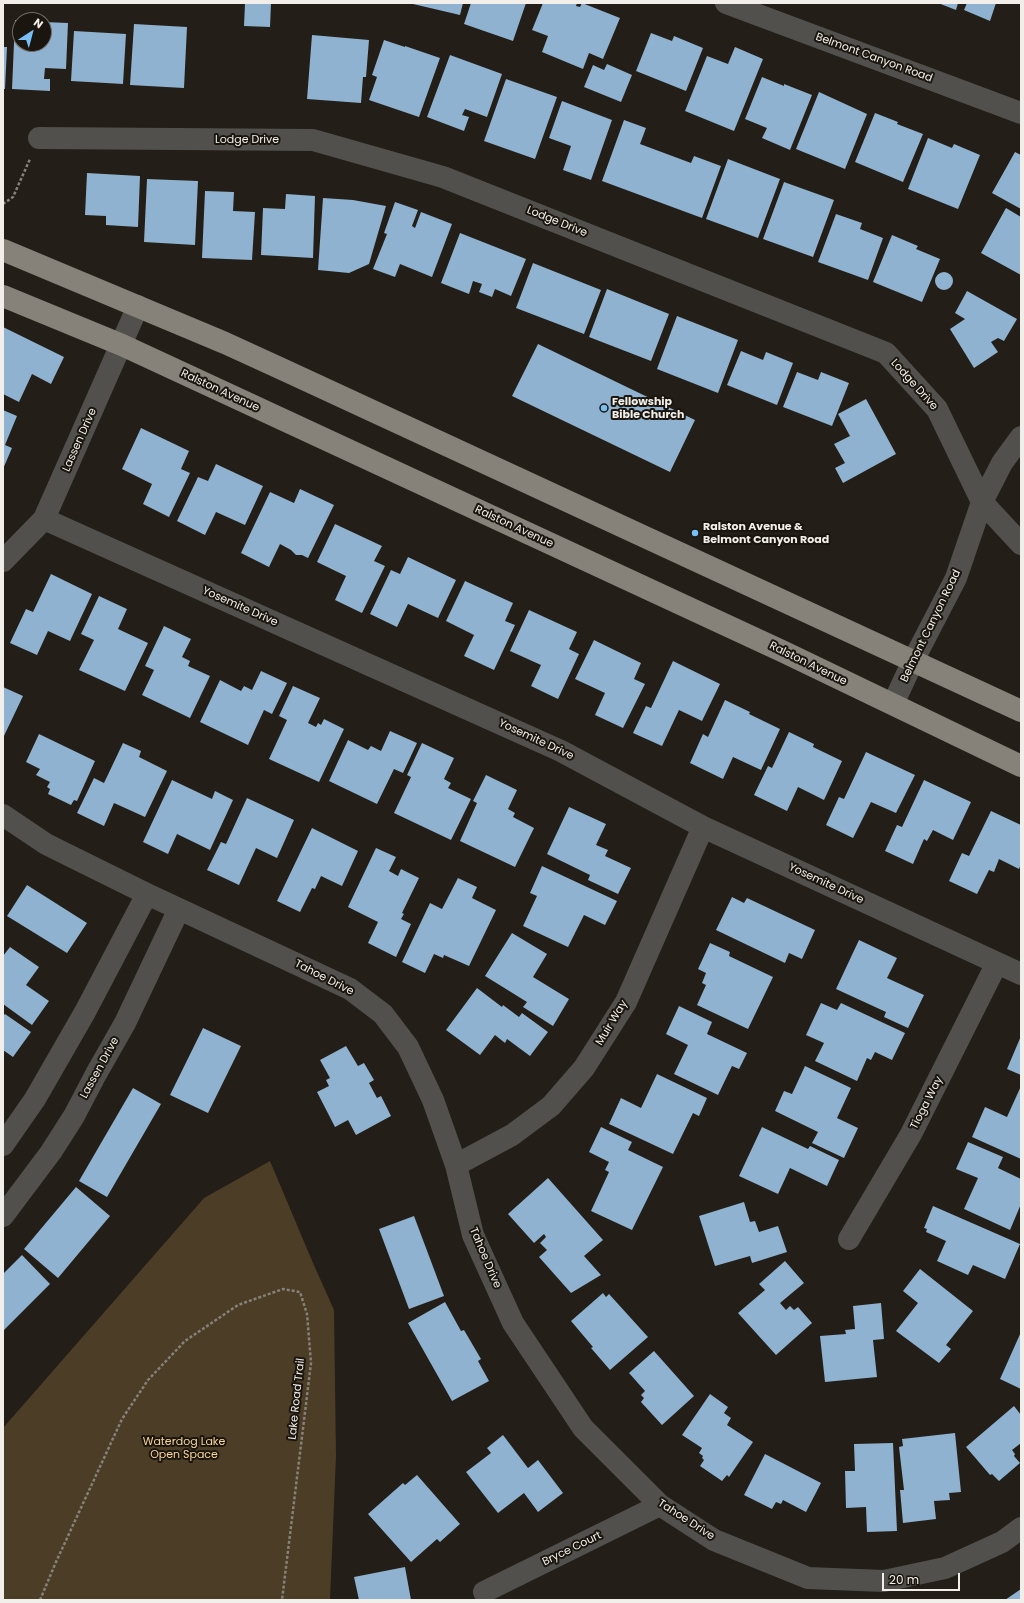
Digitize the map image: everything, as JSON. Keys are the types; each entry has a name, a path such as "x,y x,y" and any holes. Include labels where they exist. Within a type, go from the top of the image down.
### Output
{"main road":[{"path":"3,250 138,306 284,370 1021,711"},
{"name":"Ralston Avenue","path":"3,296 122,345 784,652 1021,766"}],"street":[{"name":"Belmont Canyon Road","path":"726,3 1021,113"},
{"name":"Lodge Drive","path":"39,138 313,140 443,177 886,354 937,409 982,502"},
{"name":"Lassen Drive","path":"3,561 44,519 138,306"},
{"name":"Belmont Canyon Road","path":"893,704 913,660 956,578 982,502 1002,463 1021,436"},
{"path":"982,502 1021,544"},
{"name":"Yosemite Drive","path":"44,519 561,751 704,827 1021,974"},
{"name":"Tahoe Drive","path":"3,815 46,844 147,894 350,989 383,1014 408,1047 433,1100 456,1165 473,1235 514,1323 583,1428 660,1505 714,1540 808,1578 884,1581 945,1568 1002,1542 1021,1528"},
{"name":"Muir Way","path":"456,1165 512,1136 551,1106 584,1068 626,1002 704,827"},
{"path":"3,1145 35,1099 85,1012 147,894"},
{"name":"Lassen Drive","path":"3,1216 51,1152 74,1116 125,1023 179,909"},
{"name":"Tioga Way","path":"849,1239 911,1134 997,963"},
{"name":"Bryce Court","path":"484,1592 660,1505"}],"path":[{"path":"3,204 13,197 39,138"},
{"name":"Lake Road Trail","path":"40,1600 122,1419 148,1380 185,1341 238,1305 283,1289 300,1292 307,1314 311,1363 282,1600"}],"green space":[{"name":"Waterdog Lake Open Space","path":"270,1161 334,1310 336,1456 330,1600 3,1600 3,1428 204,1198"}],"building":[{"path":"245,3 271,3 270,27 244,26"},
{"path":"413,3 463,3 460,15"},
{"path":"471,3 526,3 513,41 464,24"},
{"path":"543,3 577,3 576,6 580,7 582,3 620,18 603,59 589,53 583,69 542,52 548,36 532,30"},
{"path":"938,3 958,3 956,10"},
{"path":"967,3 996,3 990,21 964,10"},
{"path":"52,22 68,23 66,69 45,68 44,79 50,79 50,91 12,89 14,52 52,52"},
{"path":"134,24 187,27 184,88 130,85"},
{"path":"74,31 126,34 123,84 71,81"},
{"path":"651,33 672,41 674,36 703,48 686,91 636,71"},
{"path":"312,35 369,40 366,77 363,77 361,103 307,99"},
{"path":"384,40 440,58 419,117 369,100 377,77 372,75"},
{"path":"3,47 7,47 5,89 3,89"},
{"path":"735,47 763,59 734,131 685,111 707,56 728,64"},
{"path":"450,55 502,74 487,117 465,109 462,115 469,117 464,131 427,117"},
{"path":"607,64 632,75 621,102 584,87 593,65 604,70"},
{"path":"762,77 812,95 790,150 762,138 767,128 745,119"},
{"path":"506,79 557,97 535,159 484,141"},
{"path":"819,92 867,114 845,169 796,149"},
{"path":"562,101 612,120 591,180 563,170 571,146 549,138"},
{"path":"875,113 898,122 897,124 923,134 903,182 855,162"},
{"path":"624,120 646,128 640,144 691,163 694,156 721,166 702,218 602,181"},
{"path":"928,138 952,148 954,144 980,155 958,209 908,189"},
{"path":"1015,152 1021,155 1021,209 992,193"},
{"path":"728,159 780,179 758,238 706,219"},
{"path":"87,173 140,176 138,227 106,225 106,216 85,215"},
{"path":"147,179 198,181 195,245 144,242"},
{"path":"784,182 834,200 813,257 763,239"},
{"path":"205,191 234,192 233,211 255,212 252,260 202,258"},
{"path":"286,194 315,196 313,258 261,255 263,208 285,209"},
{"path":"323,198 353,200 386,206 369,264 349,273 318,270"},
{"path":"395,202 418,210 412,226 415,228 421,212 452,224 432,277 400,264 395,277 373,269 387,234 384,233"},
{"path":"1006,208 1021,217 1021,275 981,253"},
{"path":"836,214 862,223 860,229 883,238 868,280 818,262"},
{"path":"460,233 526,259 511,296 495,289 492,297 479,292 482,284 473,281 469,294 441,283"},
{"path":"892,235 918,246 916,249 940,259 922,302 873,282"},
{"path":"533,263 601,290 584,334 516,308"},
{"path":"940,272 948,272 953,277 951,288 948,290 940,290 935,285 935,277"},
{"path":"607,289 669,314 651,361 589,337"},
{"path":"967,291 1017,319 1004,341 998,338 991,342 998,352 974,368 950,329 965,319 955,313"},
{"path":"677,316 738,340 718,393 657,369"},
{"path":"3,327 64,357 51,384 32,374 19,402 3,394"},
{"name":"Fellowship Bible Church","path":"538,344 695,420 670,472 512,396"},
{"path":"741,351 763,360 766,352 793,363 777,405 727,385"},
{"path":"797,372 818,380 821,372 849,383 832,426 783,407"},
{"path":"866,399 896,454 843,483 835,468 845,463 834,444 850,436 838,414"},
{"path":"3,410 17,416 5,445 12,448 3,469"},
{"path":"141,428 189,451 181,469 190,473 169,517 143,504 152,484 122,469"},
{"path":"216,464 263,486 245,525 216,512 205,535 177,521 198,477 208,481"},
{"path":"300,489 334,505 308,558 302,555 296,555 291,550 280,544 269,567 241,553 270,492 294,503"},
{"path":"335,524 382,546 374,561 385,566 362,613 335,600 346,576 317,562"},
{"path":"408,557 456,580 438,618 408,604 397,627 370,614 391,570 400,574"},
{"path":"51,574 92,594 70,641 48,631 37,655 10,643 26,609 33,612"},
{"path":"465,581 513,603 505,621 515,625 494,670 464,656 474,635 446,621"},
{"path":"99,596 127,609 118,629 148,643 125,691 79,670 94,640 81,634"},
{"path":"529,610 577,632 569,649 579,654 558,699 531,686 541,665 510,651"},
{"path":"164,626 191,639 182,657 190,661 188,666 210,676 190,718 142,695 154,670 145,666"},
{"path":"594,640 641,663 634,679 645,684 623,728 595,715 605,693 575,679"},
{"path":"673,661 720,684 702,721 679,710 662,746 633,733 646,706 651,708"},
{"path":"261,671 287,683 272,714 264,710 248,745 200,722 220,680 241,691 244,686 252,690"},
{"path":"293,686 320,698 308,723 316,727 318,723 321,725 324,719 344,729 319,782 269,759 287,720 279,716"},
{"path":"3,687 23,696 3,738"},
{"path":"725,700 780,729 761,770 733,757 723,779 690,763 703,734 708,737"},
{"path":"390,731 417,743 403,773 394,769 377,804 329,781 348,740 368,750 371,746 381,751"},
{"path":"789,732 814,744 813,747 842,761 824,800 798,787 787,811 754,795 768,766 772,768"},
{"path":"39,734 95,761 77,801 74,800 71,805 48,794 50,789 47,787 50,782 36,775 40,769 26,762"},
{"path":"123,743 141,751 139,757 167,771 145,817 114,803 104,826 77,813 94,778 104,783"},
{"path":"422,743 454,758 444,779 451,783 448,788 471,799 451,840 394,813 411,777 407,775"},
{"path":"866,752 915,775 896,813 871,802 853,838 826,825 839,797 844,799"},
{"path":"486,775 517,790 508,809 515,813 513,817 534,828 515,867 460,841 477,803 473,801"},
{"path":"172,780 212,799 215,791 233,800 210,850 177,834 168,854 143,842"},
{"path":"924,780 971,802 953,840 933,830 927,841 924,839 913,864 885,851 897,825 902,827"},
{"path":"247,798 294,820 277,858 256,848 239,885 207,870 221,842 226,844"},
{"path":"569,807 606,824 596,845 608,850 605,856 631,868 618,894 588,880 590,875 547,854"},
{"path":"991,811 1021,825 1021,864 1019,869 999,859 994,872 989,870 977,894 949,881 962,853 969,856"},
{"path":"312,828 358,851 342,886 321,876 315,889 312,888 300,912 277,901"},
{"path":"376,848 396,857 389,871 398,876 401,869 419,878 402,913 404,914 401,919 411,924 396,957 368,943 378,922 348,907"},
{"path":"542,866 617,901 605,925 584,915 568,947 523,926 537,896 530,893"},
{"path":"458,878 477,887 472,898 496,910 469,966 444,955 443,958 434,954 425,973 402,962 430,903 442,909"},
{"path":"27,885 87,923 67,953 7,916"},
{"path":"732,897 744,903 747,898 815,930 802,959 789,953 785,963 716,930"},
{"path":"512,933 547,954 533,977 569,999 553,1026 523,1007 527,1002 485,976"},
{"path":"859,940 897,958 887,978 924,995 908,1028 884,1017 886,1012 836,989"},
{"path":"710,943 730,952 729,956 773,977 748,1029 697,1005 706,985 702,983 706,973 698,969"},
{"path":"10,947 39,967 26,985 49,1001 32,1025 3,1004 3,956"},
{"path":"477,988 502,1007 503,1005 519,1017 522,1013 548,1032 530,1056 507,1039 505,1043 495,1035 480,1055 446,1030"},
{"path":"821,1003 837,1010 841,1003 905,1033 892,1060 875,1052 871,1060 867,1058 857,1081 815,1061 824,1043 806,1035"},
{"path":"679,1006 712,1022 707,1034 747,1053 739,1069 732,1066 718,1095 674,1074 688,1045 666,1034"},
{"path":"5,1014 31,1032 13,1057 3,1050 3,1016"},
{"path":"203,1028 241,1046 208,1113 170,1095"},
{"path":"1021,1036 1021,1075 1007,1069"},
{"path":"346,1046 358,1066 364,1063 374,1080 369,1083 377,1098 381,1096 391,1116 356,1135 348,1120 335,1127 317,1092 329,1086 326,1080 330,1078 320,1060"},
{"path":"805,1066 851,1088 837,1118 858,1128 844,1158 812,1143 818,1132 775,1111 784,1091 792,1094"},
{"path":"657,1074 707,1098 699,1116 693,1113 673,1154 609,1124 621,1098 641,1108"},
{"path":"1021,1086 1021,1159 972,1137 985,1107 1007,1117"},
{"path":"133,1088 161,1104 107,1197 79,1181"},
{"path":"601,1127 632,1142 628,1150 663,1167 632,1230 591,1211 609,1172 605,1170 609,1162 589,1152"},
{"path":"762,1127 808,1149 810,1146 839,1160 827,1186 790,1168 778,1194 739,1176"},
{"path":"968,1142 1003,1157 998,1168 1021,1179 1021,1204 1010,1230 964,1209 978,1178 956,1169"},
{"path":"548,1178 603,1240 584,1256 601,1275 571,1293 539,1257 547,1250 540,1243 546,1237 544,1234 534,1243 508,1214"},
{"path":"76,1187 110,1216 58,1278 24,1249"},
{"path":"744,1202 750,1222 755,1221 759,1232 778,1226 787,1252 752,1263 750,1256 715,1266 699,1216"},
{"path":"933,1206 1020,1244 1005,1279 973,1265 968,1275 937,1261 946,1241 926,1232 927,1229 924,1228"},
{"path":"414,1216 444,1296 409,1309 379,1229"},
{"path":"22,1255 50,1284 3,1331 3,1274"},
{"path":"785,1261 804,1283 780,1303 786,1310 790,1306 794,1310 798,1307 812,1323 776,1355 738,1313 765,1290 759,1284"},
{"path":"920,1269 973,1311 946,1345 951,1349 939,1363 896,1331 918,1303 903,1291"},
{"path":"603,1293 606,1297 609,1294 648,1337 610,1370 571,1321"},
{"path":"445,1302 461,1331 464,1330 481,1359 478,1361 489,1381 452,1401 408,1323"},
{"path":"881,1303 884,1339 873,1340 877,1377 825,1382 820,1336 846,1334 845,1330 855,1329 853,1306"},
{"path":"1021,1332 1021,1389 1000,1379"},
{"path":"654,1351 694,1396 662,1425 641,1402 644,1398 641,1395 645,1391 629,1373"},
{"path":"710,1394 728,1407 724,1413 731,1418 727,1425 753,1442 729,1477 727,1475 722,1481 700,1466 704,1460 702,1458 703,1456 699,1453 702,1448 682,1435"},
{"path":"1014,1406 1021,1415 1021,1443 1012,1450 1015,1454 1014,1456 1020,1463 999,1481 992,1474 990,1475 966,1447"},
{"path":"955,1433 961,1492 949,1493 950,1500 934,1501 936,1519 903,1523 900,1490 904,1490 899,1447 903,1446 902,1439"},
{"path":"503,1435 528,1468 538,1460 563,1493 538,1512 524,1493 498,1513 466,1472 491,1453 487,1448"},
{"path":"893,1443 897,1531 867,1532 866,1507 846,1508 845,1471 855,1471 854,1444"},
{"path":"765,1454 821,1483 806,1512 783,1500 781,1504 776,1502 772,1509 744,1495"},
{"path":"417,1475 460,1524 440,1542 437,1539 411,1562 368,1514 403,1483 405,1485"},
{"path":"405,1567 411,1600 359,1600 354,1577"},
{"path":"1021,1589 1021,1600 1005,1600"}],"place":[{"name":"Fellowship Bible Church","path":"604,408"},
{"name":"Ralston Avenue & Belmont Canyon Road","path":"695,533"}]}
